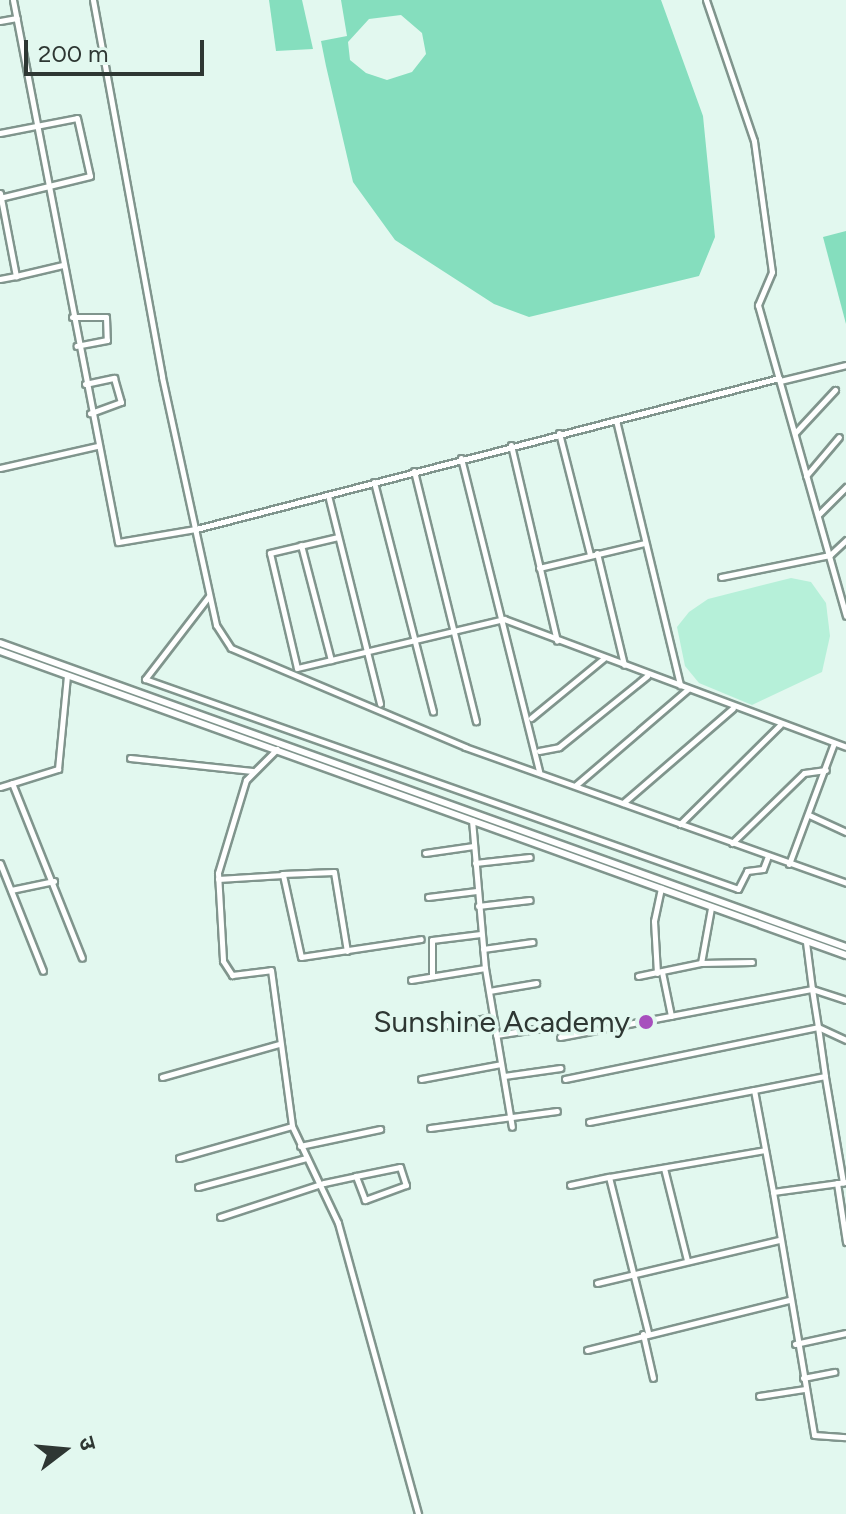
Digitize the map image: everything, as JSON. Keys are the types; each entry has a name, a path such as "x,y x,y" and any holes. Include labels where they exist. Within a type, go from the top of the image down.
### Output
{"street":[{"path":"13,0 77,346 118,542 196,529 511,445 846,365"},
{"path":"93,0 216,625 251,663 732,844 842,882 846,891"},
{"path":"706,0 754,141 772,272 758,305 843,594 846,616"},
{"path":"0,21 17,18"},
{"path":"0,133 77,118 90,176 49,188 0,196 16,276"},
{"path":"0,279 63,265"},
{"path":"72,317 106,317 107,340 77,346"},
{"path":"85,384 114,378 121,402 90,413"},
{"path":"794,434 835,390"},
{"path":"616,420 680,685"},
{"path":"559,433 624,666"},
{"path":"806,476 839,437"},
{"path":"511,445 557,641"},
{"path":"0,468 97,446"},
{"path":"461,458 531,718 539,751 539,771"},
{"path":"414,471 476,721"},
{"path":"374,482 433,712"},
{"path":"818,515 846,487"},
{"path":"328,495 380,704"},
{"path":"338,537 270,553 297,668 504,619 647,676 680,685 733,708 846,747"},
{"path":"721,577 830,555 846,540"},
{"path":"539,568 645,543"},
{"path":"301,545 331,660"},
{"path":"209,595 145,679 738,889 747,871 763,869 768,856"},
{"path":"0,643 472,819 846,947"},
{"path":"0,651 68,670"},
{"path":"531,718 604,658"},
{"path":"0,787 61,765 68,670"},
{"path":"539,751 559,747 647,676"},
{"path":"576,785 688,689"},
{"path":"623,803 733,708"},
{"path":"680,824 780,725"},
{"path":"789,864 834,743"},
{"path":"278,748 252,771 218,879 226,973 271,970 292,1126 338,1223 418,1514"},
{"path":"130,758 252,771"},
{"path":"732,844 804,773 826,770"},
{"path":"12,783 54,881 82,958"},
{"path":"809,815 846,832"},
{"path":"472,819 485,968 512,1127"},
{"path":"425,853 474,846"},
{"path":"475,863 530,857"},
{"path":"0,863 43,971"},
{"path":"218,879 334,872 347,951"},
{"path":"282,874 296,954 347,951 421,939"},
{"path":"11,890 54,881"},
{"path":"662,886 711,908 846,955"},
{"path":"662,886 660,972 671,1016"},
{"path":"428,897 477,891"},
{"path":"478,906 530,900"},
{"path":"701,963 711,908"},
{"path":"432,976 432,940 481,934"},
{"path":"483,949 533,942"},
{"path":"806,942 842,1182 846,1242"},
{"path":"638,976 701,963 752,962"},
{"path":"411,980 485,968"},
{"path":"489,991 536,983"},
{"path":"560,1037 812,989 846,1000"},
{"path":"430,1028 493,1017"},
{"path":"496,1035 554,1026"},
{"path":"565,1079 818,1027 846,1040"},
{"path":"162,1077 279,1044"},
{"path":"421,1079 501,1064"},
{"path":"504,1076 560,1068"},
{"path":"589,1122 825,1076"},
{"path":"754,1090 773,1192 795,1344 816,1439 846,1437"},
{"path":"430,1128 557,1111"},
{"path":"179,1158 292,1126"},
{"path":"300,1146 380,1129"},
{"path":"570,1185 765,1150"},
{"path":"198,1187 306,1158"},
{"path":"220,1217 320,1185 356,1176 400,1167 406,1185 365,1200 356,1176"},
{"path":"664,1168 687,1260"},
{"path":"609,1177 634,1272 653,1378"},
{"path":"773,1192 842,1182"},
{"path":"597,1283 779,1240"},
{"path":"587,1350 789,1300"},
{"path":"795,1344 846,1333"},
{"path":"803,1378 834,1372"},
{"path":"759,1396 805,1389"}],"shaded area":[{"path":"269,0 302,0 313,49 276,51"},
{"path":"341,0 661,0 703,116 715,237 699,276 529,317 494,304 395,240 353,182 321,41 347,36","holes":["401,15 422,33 426,54 412,72 387,80 366,73 350,60 348,42 369,19"]},
{"path":"846,231 846,324 823,237"},
{"path":"791,578 811,582 826,603 830,636 822,672 752,705 699,683 685,666 677,627 689,612 708,599"}],"place":[{"name":"Sunshine Academy","path":"646,1022"}]}
